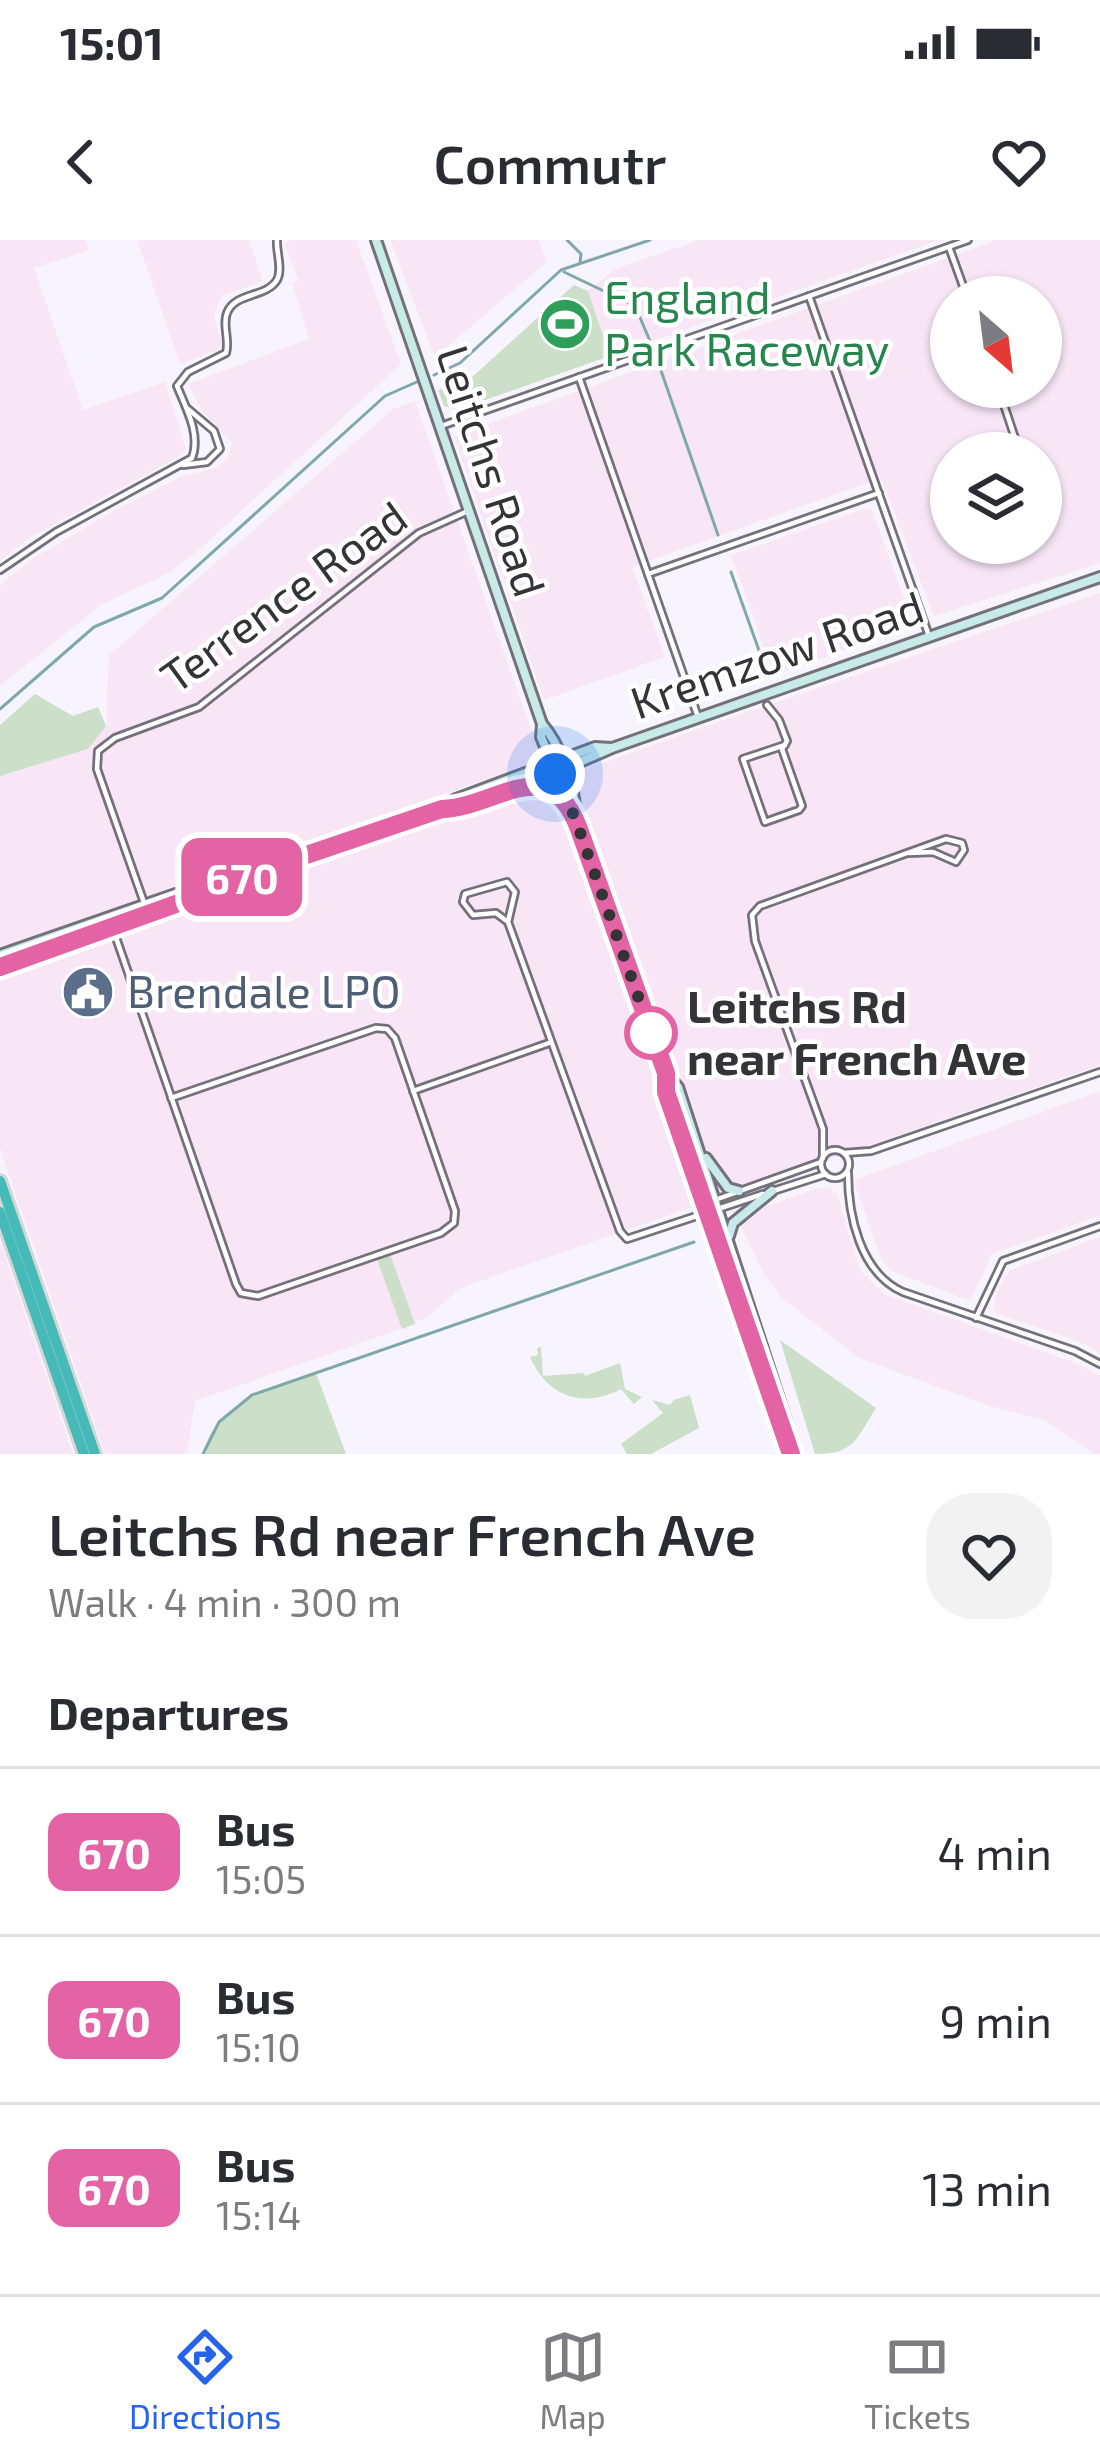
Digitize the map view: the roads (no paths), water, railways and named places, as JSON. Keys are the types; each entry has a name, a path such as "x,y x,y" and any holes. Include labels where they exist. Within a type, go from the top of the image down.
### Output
{"highway":[{"path":"0,1181 7,1226 84,1454"},
{"path":"0,1212 95,1454"}],"street":[{"path":"0,570 56,532 192,458 195,436 177,386 188,372 226,353 226,322 234,303 276,280 280,272 277,240"},
{"name":"Leitchs Road","path":"376,240 542,724 541,737 576,804 575,818"},
{"path":"441,426 968,240"},
{"path":"949,247 959,276"},
{"path":"809,296 929,637"},
{"path":"578,377 698,718"},
{"path":"181,466 215,457 220,449 214,431 184,404"},
{"path":"195,436 203,428 214,431"},
{"path":"648,574 879,493"},
{"name":"Terrence Road","path":"146,910 97,769 98,751 115,738 199,707 419,532 468,511"},
{"name":"Kremzow Road","path":"442,809 455,799 1100,577"},
{"path":"767,705 779,720 785,745 782,749 802,806 766,822 743,759 785,745"},
{"name":"Leitchs Road","path":"558,767 567,808 575,818 666,1073 666,1092 794,1454"},
{"name":"Kremzow Road","path":"0,956 146,910 184,891 200,891 442,809 459,808 529,784 558,767"},
{"path":"529,784 548,789 567,808"},
{"path":"909,853 933,852 956,862 964,850 962,843 946,839 760,906 752,915 755,941 823,1129 842,1152 848,1200 870,1264 882,1279 903,1292 1100,1364"},
{"path":"508,922 496,913 473,914 463,902 465,895 507,882 515,892 508,922 626,1239 707,1210 739,1191 822,1160 828,1152 871,1151 1100,1072"},
{"path":"110,922 171,1098 236,1284 247,1296 441,1233 454,1223 454,1211 393,1035 380,1027 171,1098"},
{"name":"Kremzow Road","path":"0,967 110,922"},
{"path":"413,1091 550,1043"},
{"name":"Leitchs Road","path":"666,1073 678,1087 794,1454"},
{"path":"690,1125 718,1178 739,1191"},
{"path":"823,1129 822,1160 827,1176 848,1200"},
{"path":"717,1205 827,1176 838,1178 871,1151"},
{"path":"728,1239 733,1223 772,1191"},
{"path":"976,1318 1000,1263 1100,1226"}],"waterway":[{"path":"567,240 581,254 580,263"},
{"path":"434,375 460,363 561,270 650,240"},
{"path":"564,272 635,306 650,341"},
{"path":"657,359 718,535"},
{"path":"0,709 94,627 162,598 385,396 419,381"},
{"path":"731,572 767,673"},
{"path":"203,1454 219,1422 252,1395 694,1242"}],"place":[{"name":"England Park Raceway","path":"565,324"},
{"name":"Brendale LPO","path":"88,992"},
{"name":"Leitchs Rd near French Ave","path":"651,1033"}]}
